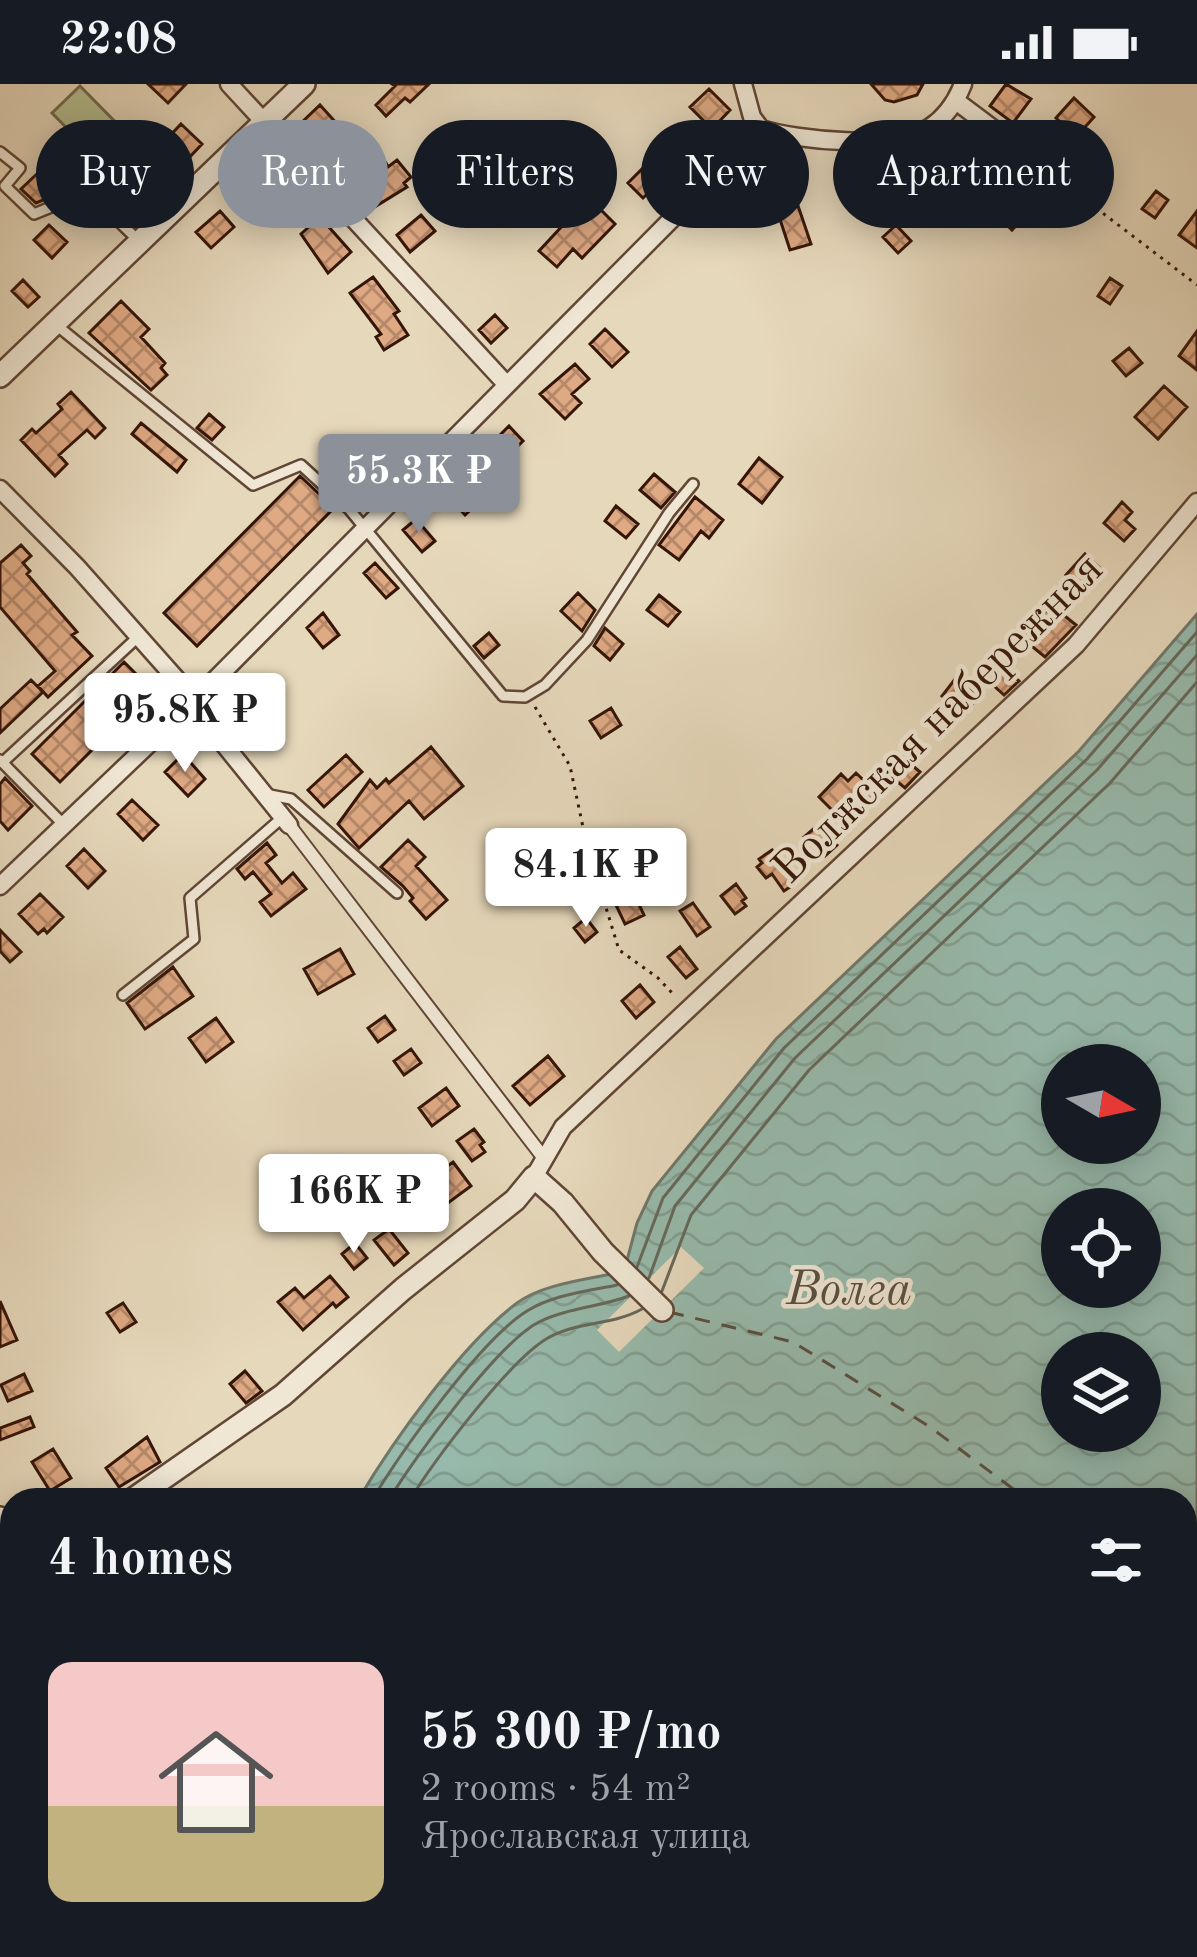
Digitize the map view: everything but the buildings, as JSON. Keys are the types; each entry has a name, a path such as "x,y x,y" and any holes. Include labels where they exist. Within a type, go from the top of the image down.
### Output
{"street":[{"path":"229,84 266,120"},
{"path":"268,120 304,84"},
{"path":"743,84 754,120"},
{"path":"809,137 898,138 926,130 960,93 985,120"},
{"path":"0,376 218,168"},
{"path":"364,228 507,385"},
{"path":"0,886 195,700 663,228"},
{"path":"0,489 195,700 210,727 525,1135 538,1167 563,1203 662,1310"},
{"name":"Волжская набережная","path":"148,1488 283,1395 403,1289 515,1200 563,1127 1076,645 1197,502"}],"lane":[{"path":"0,152 20,168 5,186 34,214 88,192 140,242"},
{"path":"55,324 253,485 301,465 366,528 502,695 528,695 545,685 587,640 693,484"},
{"path":"64,825 1,761 139,636"},
{"path":"265,794 292,799 397,893"},
{"path":"123,994 194,939 190,898 286,821"}],"path":[{"path":"1114,221 1197,285"},
{"path":"528,695 570,766 587,846 619,950 658,978 689,1012"}],"green space":[{"path":"80,86 113,120 59,120 52,113"}],"water":[{"name":"Волга","path":"1197,614 1197,1488 366,1488 430,1395 496,1321 539,1291 615,1273 626,1264 652,1191 776,1039 1079,751"}],"pier":[{"path":"681,1247 704,1268 619,1352 597,1330"}],"ferry route":[{"path":"669,1312 793,1342 930,1427 1012,1488"}]}
